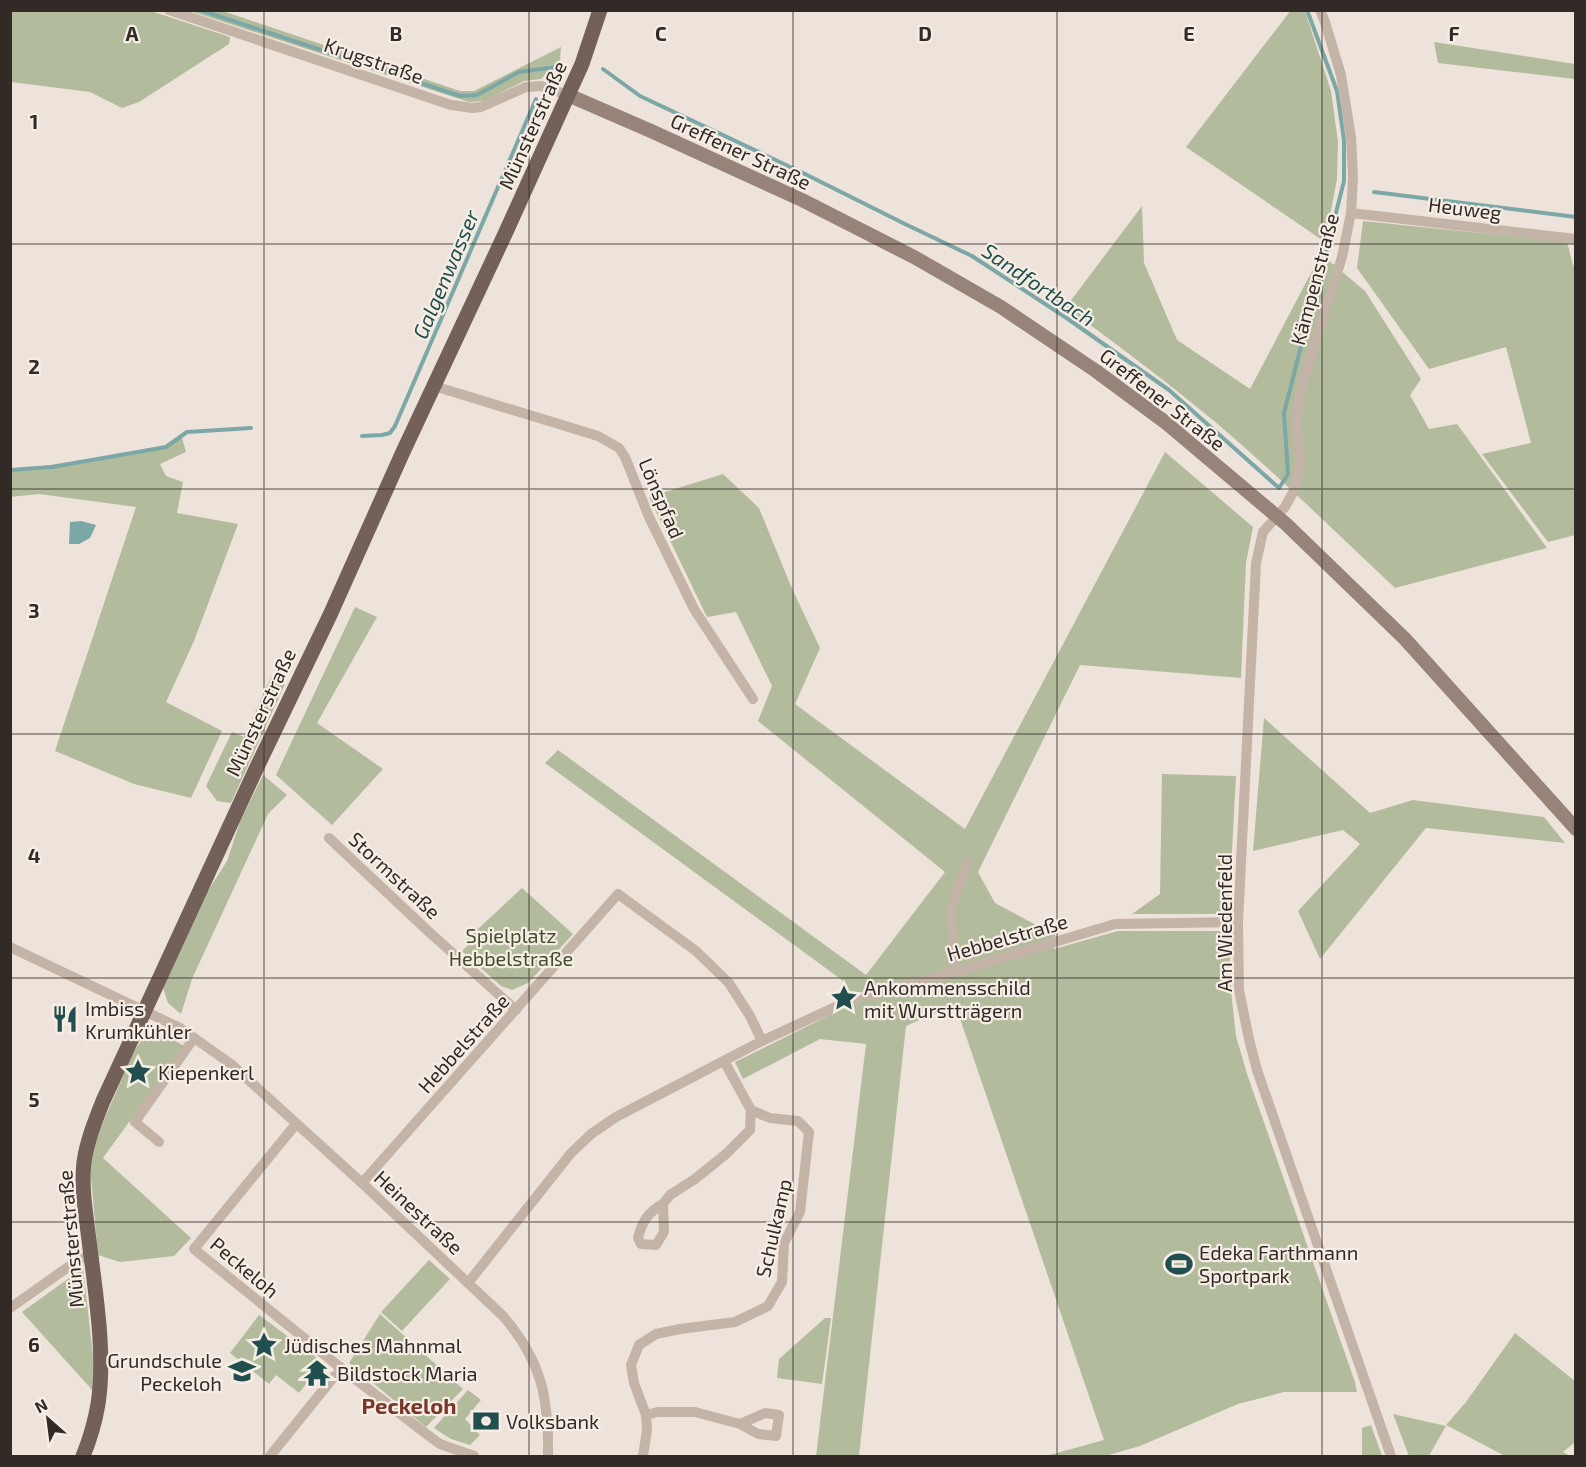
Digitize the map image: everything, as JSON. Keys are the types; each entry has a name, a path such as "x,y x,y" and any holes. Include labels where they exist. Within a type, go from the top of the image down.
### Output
{"main road":[{"name":"Münsterstraße","path":"83,1456 95,1421 100,1383 100,1355 83,1178 83,1165 90,1134 256,767 330,615 568,95 582,64 600,10"},
{"name":"Greffener Straße","path":"568,95 802,200 914,257 1001,307 1096,371 1165,422 1277,516 1405,639 1575,829"}],"street":[{"name":"Krugstraße","path":"169,10 451,105 481,107 526,87 541,86 568,95"},
{"name":"Kämpenstraße","path":"1277,516 1296,487 1300,459 1296,423 1300,392 1342,257 1351,213 1352,137 1341,75 1320,10"},
{"name":"Heuweg","path":"1351,213 1575,239"},
{"name":"Lönspfad","path":"434,386 598,436 619,448 626,457 649,516 694,609 753,699"},
{"name":"Am Wiedenfeld","path":"1277,516 1263,532 1256,563 1238,922 1239,990 1257,1070 1391,1456"},
{"name":"Stormstraße","path":"329,838 516,1010"},
{"path":"954,972 951,907 968,863"},
{"name":"Hebbelstraße","path":"362,1183 618,894 696,951 729,983 750,1016 762,1041"},
{"name":"Hebbelstraße","path":"468,1283 571,1153 591,1134 616,1117 762,1041 848,1001 1115,924 1238,922"},
{"name":"Heinestraße","path":"10,947 180,1028 231,1064 503,1316 516,1330 538,1370 545,1396 548,1456"},
{"path":"159,1142 135,1122 194,1038"},
{"path":"663,1204 670,1195 695,1179 726,1154 750,1130 751,1110 724,1060"},
{"name":"Schulkamp","path":"644,1456 646,1415 634,1383 631,1365 639,1345 656,1334 735,1322 768,1306 782,1282 784,1243 800,1212 809,1132 798,1121 770,1118 751,1110"},
{"name":"Peckeloh","path":"296,1124 194,1250 440,1444 474,1456"},
{"path":"10,1308 81,1258 91,1258"},
{"path":"270,1456 341,1368"},
{"path":"646,1415 658,1412 695,1412 740,1424"}],"green space":[{"path":"11,10 151,11 230,37 229,44 139,102 122,108 90,92 11,82"},
{"path":"1291,10 1305,11 1331,91 1338,142 1337,179 1325,242 1186,147"},
{"path":"190,11 223,11 460,91 474,91 561,47 560,60 541,79 524,81 484,101 469,102"},
{"path":"1434,42 1575,64 1575,79 1438,63"},
{"path":"1142,206 1144,263 1177,340 1250,389 1321,254 1365,291 1421,379 1410,395 1429,429 1457,424 1547,548 1395,588 1283,482 1214,421 1066,307"},
{"path":"1363,221 1567,242 1573,265 1576,268 1575,535 1548,542 1482,454 1531,443 1506,347 1429,369 1357,268"},
{"path":"182,438 186,452 160,464 166,476 183,482 177,513 238,524 194,641 166,702 222,731 191,798 134,784 55,751 136,507 39,494 10,497 11,471 167,447"},
{"path":"1165,452 1253,527 1246,563 1241,678 1080,665 978,872 995,903 1055,935 1054,949 1118,931 1229,931 1231,991 1236,1036 1247,1074 1357,1392 1284,1392 1238,1404 1140,1446 1105,1456 1046,1456 1104,1440 955,1004 906,1026 859,1456 816,1456 866,1044 820,1039 743,1079 735,1062 842,1009 851,1007 842,980 545,763 558,750 866,975 945,872 758,721 772,686 736,612 707,617 649,497 723,474 759,508 790,584 820,648 795,704 965,829"},
{"path":"355,607 377,617 317,723 383,769 332,825 276,775"},
{"path":"271,677 285,684 231,803 217,801 206,786 232,732 244,737"},
{"path":"1264,718 1370,813 1413,800 1544,817 1565,843 1426,828 1320,959 1298,911 1360,844 1343,830 1253,851"},
{"path":"1162,774 1236,776 1229,906 1221,914 1132,914 1160,894"},
{"path":"263,775 287,795 268,814 192,979 181,1014 168,1003 163,988 204,897 227,861 240,822"},
{"name":"Spielplatz Hebbelstraße","path":"522,888 573,934 528,983 512,990 501,986 462,951 469,944 466,940"},
{"path":"156,1035 172,1039 184,1046 103,1158 191,1238 174,1256 120,1262 98,1255 90,1166 94,1143 134,1051 143,1038"},
{"path":"429,1260 450,1279 402,1331 381,1312"},
{"path":"83,1268 95,1374 94,1392 22,1312"},
{"path":"380,1314 463,1389 426,1427 349,1363"},
{"path":"259,1315 325,1364 327,1369 324,1377 316,1371 299,1393 276,1375 269,1384 230,1353"},
{"path":"825,1318 831,1318 822,1384 777,1378 779,1359"},
{"path":"1515,1333 1575,1381 1575,1442 1563,1452 1570,1456 1505,1456 1446,1425 1466,1402"},
{"path":"468,1390 481,1400 465,1419 480,1435 470,1445 451,1439 434,1428"},
{"path":"1393,1414 1446,1426 1430,1456 1409,1456"},
{"path":"1371,1425 1382,1456 1362,1456 1362,1428"}],"water":[{"path":"81,521 96,525 90,538 79,544 69,544 70,522"}],"waterway":[{"name":"Sandfortbach","path":"200,10 460,96 477,95 519,72 557,67"},
{"path":"1307,10 1337,91 1344,140 1344,181 1314,300"},
{"name":"Sandfortbach","path":"603,69 640,96 972,256 1068,319 1169,390 1279,488 1288,474 1284,413 1307,323"},
{"name":"Galgenwasser","path":"362,436 390,433 395,426 536,99"},
{"name":"Sandfortbach","path":"1374,192 1576,217"},
{"name":"Galgenwasser","path":"10,470 52,467 166,447 187,432 251,428"}],"place":[{"name":"Ankommensschild mit Wurstträgern","path":"844,998"},
{"name":"Imbiss Krumkühler","path":"65,1019"},
{"name":"Kiepenkerl","path":"138,1072"},
{"name":"Edeka Farthmann Sportpark","path":"1179,1264"},
{"name":"Jüdisches Mahnmal","path":"264,1345"},
{"name":"Grundschule Peckeloh","path":"242,1371"},
{"name":"Bildstock Maria","path":"317,1373"},
{"name":"Volksbank","path":"486,1421"}],"district":[{"name":"Peckeloh","path":"409,1405"}]}
